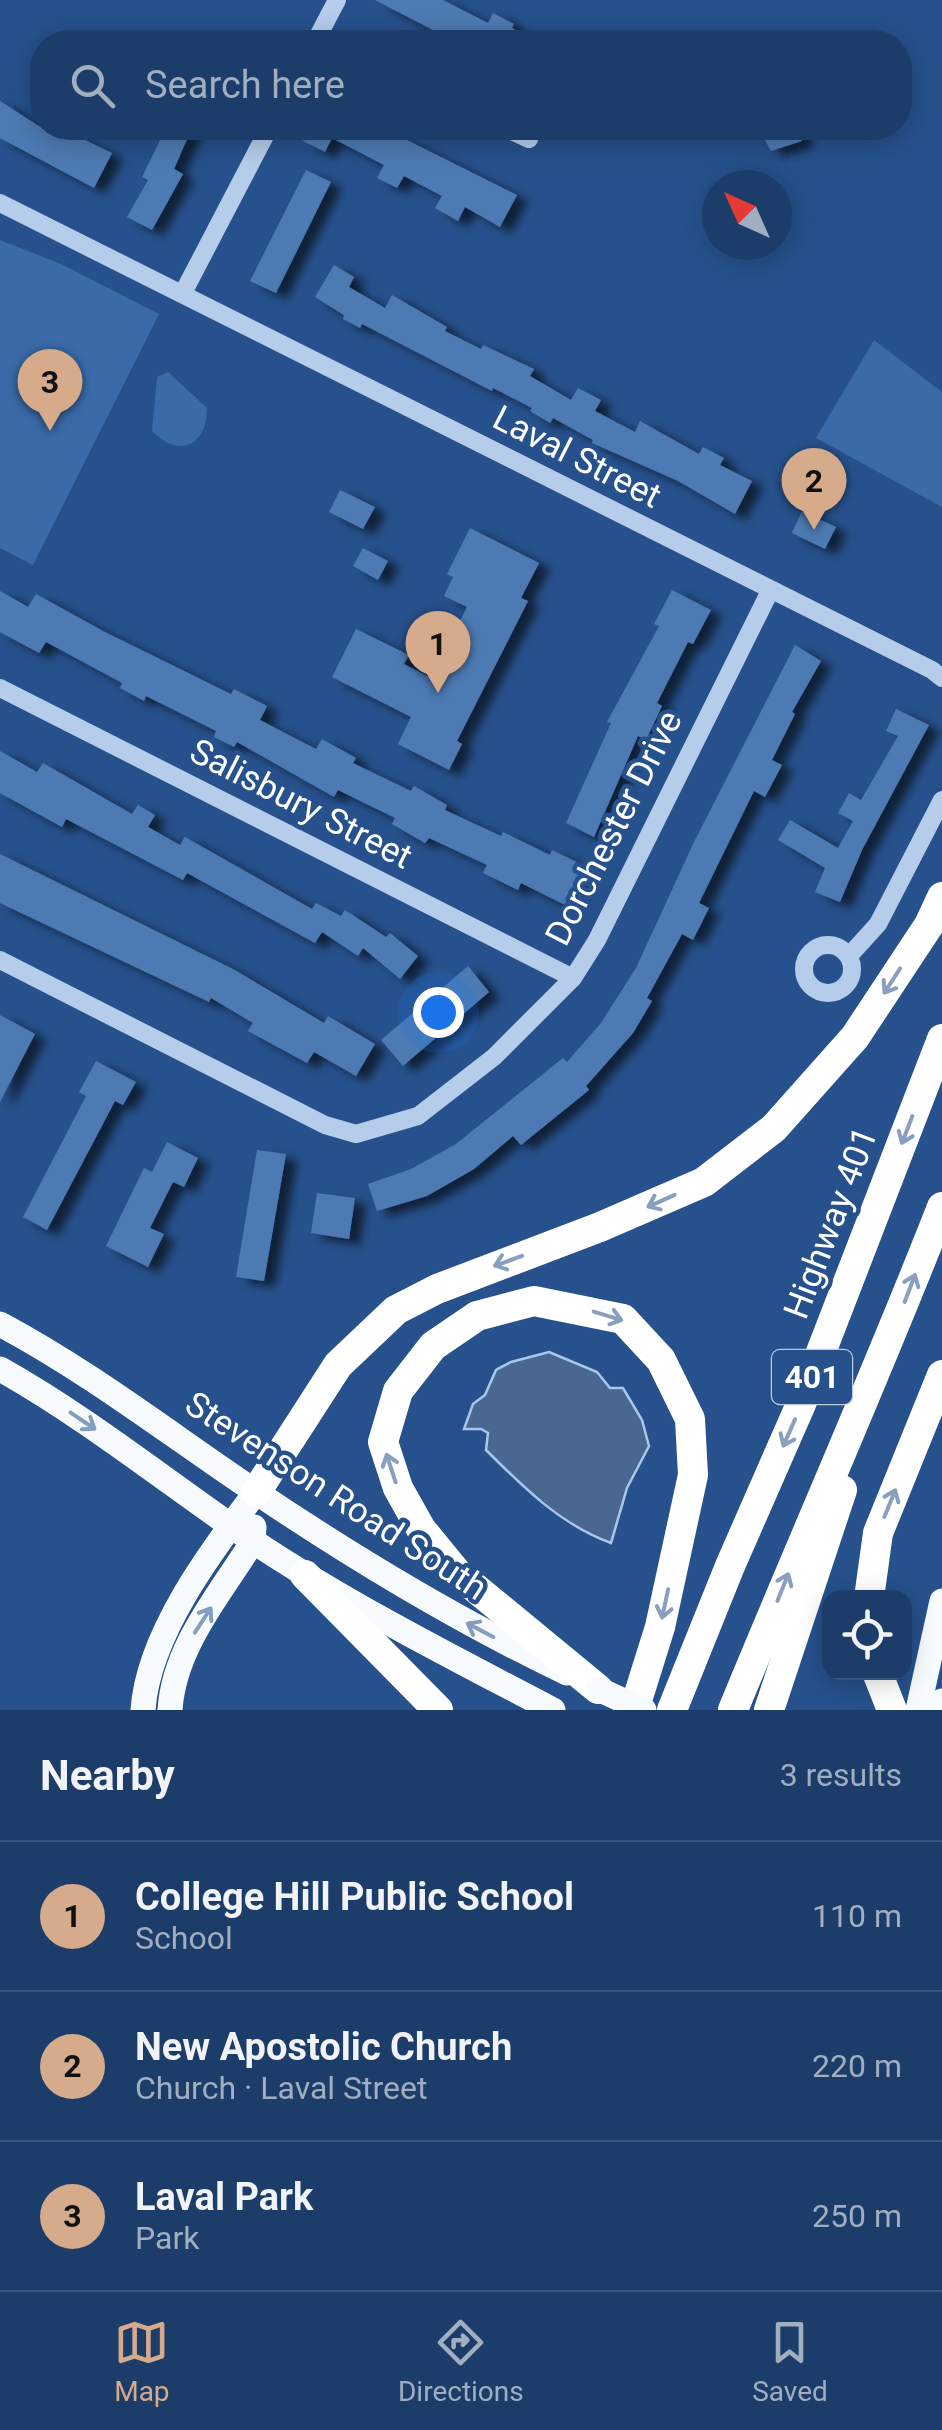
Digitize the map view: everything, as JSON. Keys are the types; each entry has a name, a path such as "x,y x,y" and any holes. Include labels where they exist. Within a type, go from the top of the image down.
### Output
{"highway":[{"path":"256,1492 338,1365 396,1310 437,1289 600,1228 704,1182 774,1128 855,1037 929,925 942,897"},
{"name":"Highway 401","path":"672,1710 802,1404 942,1039"},
{"name":"401","path":"733,1710 821,1495 884,1356 942,1206"},
{"path":"598,1688 458,1574 421,1529 398,1488 383,1442 398,1391 434,1346 477,1316 534,1301 623,1319 661,1360 690,1419 693,1476 660,1627 634,1710"},
{"path":"770,1710 884,1356"},
{"path":"870,1590 878,1532 942,1375"},
{"path":"305,1575 438,1710"},
{"path":"887,1680 922,1707"}],"main road":[{"name":"Stevenson Road South","path":"0,1324 112,1392 360,1561 440,1609 644,1710"},
{"name":"Stevenson Road South","path":"0,1369 92,1426 305,1575 553,1710"},
{"path":"143,1710 144,1690 164,1634 230,1525 256,1492"},
{"path":"170,1710 171,1693 188,1642 254,1541 256,1492"},
{"path":"922,1707 942,1601"},
{"path":"922,1707 942,1668"}],"street":[{"path":"325,30 337,0"},
{"path":"183,294 263,140"},
{"name":"Laval Street","path":"0,202 942,678"},
{"name":"Dorchester Drive","path":"0,960 324,1125 356,1134 418,1116 494,1057 573,978 598,940 770,590"},
{"name":"Salisbury Street","path":"0,688 573,978"},
{"path":"849,956 878,924 942,800"}],"shaded area":[{"path":"0,240 61,264 159,314 33,565 0,548"},
{"path":"874,340 942,392 942,507 816,438"},
{"path":"168,372 207,408 202,432 190,444 172,445 152,431 157,377"},
{"path":"549,1352 597,1372 610,1388 623,1388 642,1420 649,1446 627,1488 611,1543 576,1526 529,1491 486,1450 488,1433 464,1429 473,1404 485,1395 496,1370"}],"building":[{"path":"375,0 443,0 488,23 493,13 514,24 516,30 433,30"},
{"path":"0,101 30,120 30,140 85,140 112,153 94,188 0,138"},
{"path":"160,140 187,140 174,169 183,174 152,230 127,217 148,180 142,177"},
{"path":"304,140 331,140 325,152"},
{"path":"336,140 407,140 517,195 500,227 465,207 458,221 435,208 442,196 404,176 397,188 377,178 384,165"},
{"path":"765,140 802,140 802,141 771,151"},
{"path":"306,170 331,182 276,293 250,281"},
{"path":"334,265 354,277 349,287 385,308 392,295 447,327 445,331 534,369 530,376 571,400 578,388 601,400 595,411 635,432 640,421 699,454 703,447 724,458 720,465 752,481 735,514 678,481 592,443 593,440 553,418 550,423 530,411 532,408 493,388 492,391 362,324 360,328 343,319 344,315 315,297"},
{"path":"340,490 375,507 363,529 329,512"},
{"path":"802,511 836,527 825,549 792,533"},
{"path":"470,528 539,563 521,598 528,601 457,741 462,744 449,770 398,744 411,717 332,677 356,629 409,655 404,664 431,678 467,607 444,596 453,577 447,574"},
{"path":"363,548 388,561 378,580 353,566"},
{"path":"672,590 711,610 693,644 688,642 657,703 662,706 646,740 638,736 594,837 566,823 611,723 607,722 659,626 654,624"},
{"path":"0,591 28,607 36,594 231,694 234,689 267,706 260,720 316,749 322,739 356,758 353,763 411,791 414,786 447,805 445,810 501,836 503,832 550,855 552,850 587,867 567,906 521,883 518,890 483,873 487,865 429,838 425,843 392,824 395,818 338,790 334,797 237,742 234,747 214,737 216,731 146,696 144,701 120,688 122,683 46,642 39,653 0,632"},
{"path":"795,645 821,661 792,712 795,714 772,760 782,765 765,797 754,791 699,903 709,908 693,940 682,934 633,1033 586,1086 589,1090 521,1145 513,1136 474,1169 427,1196 377,1211 368,1184 411,1169 456,1144 563,1058 567,1062 601,1023 636,968 694,842"},
{"path":"896,709 929,725 862,850 840,902 815,892 825,868 778,840 790,820 838,848 853,821 838,813 849,793 861,800 898,736 886,731"},
{"path":"0,751 37,772 43,763 132,814 138,805 155,815 148,827 180,845 185,837 312,909 316,903 341,916 345,910 386,937 390,933 418,956 400,979 363,948 358,956 322,932 315,943 187,873 183,880 66,819 62,827 0,793"},
{"path":"0,854 233,969 324,1023 328,1016 375,1044 356,1076 314,1052 307,1063 248,1031 253,1023 211,998 209,1002 0,903"},
{"path":"468,966 489,992 403,1066 381,1040"},
{"path":"0,1015 35,1034 0,1102"},
{"path":"96,1061 136,1082 123,1105 115,1101 47,1230 23,1217 86,1096 79,1092"},
{"path":"167,1142 198,1158 184,1187 173,1182 150,1228 164,1234 148,1267 106,1246 144,1168 152,1172"},
{"path":"257,1150 286,1154 264,1281 236,1277"},
{"path":"317,1193 355,1198 349,1239 311,1233"}],"place":[{"name":"Laval Park","path":"50,431"},
{"name":"New Apostolic Church","path":"814,530"},
{"name":"College Hill Public School","path":"438,693"}]}
